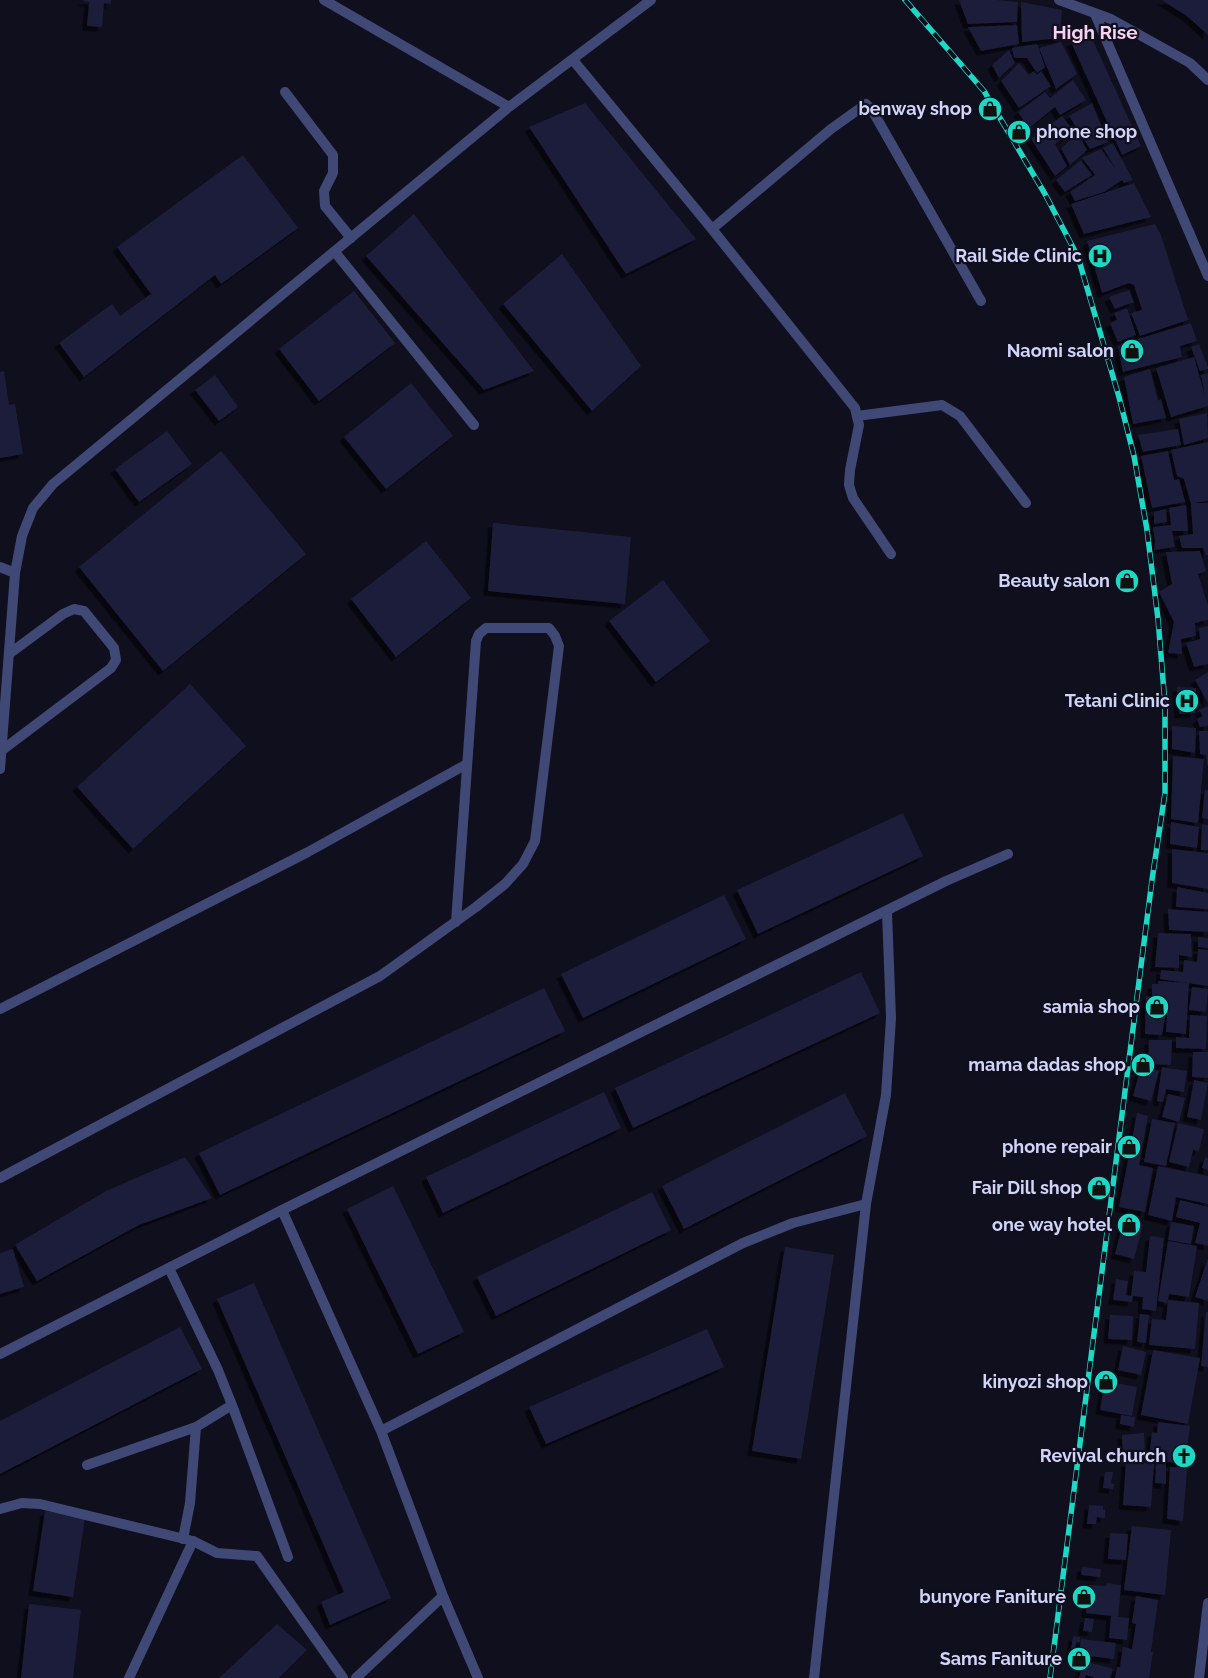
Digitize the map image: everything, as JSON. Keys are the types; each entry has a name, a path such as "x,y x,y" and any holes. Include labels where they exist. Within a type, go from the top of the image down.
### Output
{"street":[{"path":"324,0 509,107"},
{"path":"0,769 15,573 22,536 32,508 53,484 509,107 651,0"},
{"path":"1059,0 1111,19 1190,64 1208,80"},
{"path":"1095,14 1208,276"},
{"path":"573,60 712,229 855,408 859,425 850,470 850,485 853,498 891,554"},
{"path":"285,92 333,155 333,173 324,191 325,206 351,238"},
{"path":"712,229 831,129 866,104 872,110 981,301"},
{"path":"335,252 474,425"},
{"path":"857,416 942,405 960,416 1026,503"},
{"path":"0,567 15,573"},
{"path":"1,751 112,668 116,660 114,648 84,611 74,609 63,614 9,654"},
{"path":"0,1178 380,976 456,922 505,884 523,864 535,841 559,646 550,628 486,628 479,634 476,641 456,922"},
{"path":"0,1009 308,852 467,764"},
{"path":"0,1354 282,1210 573,1065 946,881 1008,854"},
{"path":"814,1678 866,1204 886,1095 890,1018 886,912"},
{"path":"381,1431 743,1243 793,1223 866,1204"},
{"path":"282,1210 381,1431 443,1596 478,1678"},
{"path":"169,1268 218,1370 288,1557"},
{"path":"87,1465 196,1427 232,1405"},
{"path":"129,1678 188,1540 196,1427"},
{"path":"0,1508 22,1503 40,1504 188,1540 217,1553 257,1556 343,1678"},
{"path":"356,1678 443,1596"},
{"path":"1199,1678 1208,1603"}],"building":[{"path":"83,0 111,0 111,4 104,3 102,27 87,26 89,2"},
{"path":"959,0 1018,2 1017,22 968,24"},
{"path":"1162,0 1208,0 1208,35 1188,17"},
{"path":"1021,2 1062,10 1060,38 1022,42"},
{"path":"1017,25 1019,44 981,51 968,27"},
{"path":"1090,34 1141,146 1122,155 1071,42"},
{"path":"1061,42 1077,74 1056,89 1039,48"},
{"path":"1037,44 1045,67 1037,73 1027,58 1014,58 1012,48"},
{"path":"1009,50 1015,63 999,78 992,65"},
{"path":"1019,63 1029,75 1034,71 1037,75 1041,71 1051,86 1019,108 1001,81"},
{"path":"1073,80 1086,100 1060,115 1055,107 1029,128 1018,112 1045,92 1050,98"},
{"path":"585,103 696,239 626,274 529,127"},
{"path":"1092,103 1108,142 1090,149 1069,116"},
{"path":"1062,116 1074,131 1055,144 1067,166 1055,176 1031,139"},
{"path":"1078,134 1087,150 1070,165 1061,148"},
{"path":"1113,143 1133,180 1124,183 1122,180 1104,192 1075,201 1070,192 1095,175 1082,158 1101,149 1117,171 1103,148"},
{"path":"243,155 298,228 221,284 215,275 84,377 59,343 112,304 120,316 151,294 117,247"},
{"path":"1081,160 1092,175 1065,192 1056,180"},
{"path":"1134,183 1151,217 1084,234 1071,204"},
{"path":"414,214 534,371 484,390 366,256"},
{"path":"1155,224 1161,235 1188,320 1140,336 1131,313 1142,310 1134,285 1129,283 1102,293 1087,241"},
{"path":"562,254 641,366 592,411 503,304"},
{"path":"1129,290 1134,302 1115,309 1109,297"},
{"path":"354,291 395,343 319,401 279,349"},
{"path":"1127,308 1136,335 1118,342 1110,323 1117,320 1114,313"},
{"path":"1191,323 1197,341 1180,346 1182,357 1123,372 1118,346 1133,341 1136,353 1140,352 1138,339"},
{"path":"1199,344 1208,367 1208,369 1200,371 1191,347"},
{"path":"1194,357 1205,396 1201,375 1208,373 1208,406 1171,417 1156,368"},
{"path":"1150,369 1158,401 1161,399 1166,418 1133,424 1124,377"},
{"path":"4,371 9,405 15,404 23,454 0,458 0,372"},
{"path":"215,375 238,407 219,421 195,390"},
{"path":"411,383 453,436 386,489 344,437"},
{"path":"1207,413 1208,438 1184,445 1179,419"},
{"path":"1178,429 1181,445 1143,452 1138,435"},
{"path":"167,431 192,464 139,502 115,469"},
{"path":"1208,442 1208,501 1193,503 1208,503 1208,555 1206,555 1203,548 1182,548 1179,536 1193,534 1191,504 1184,479 1177,476 1171,450"},
{"path":"221,451 306,554 163,671 79,567"},
{"path":"1168,451 1174,480 1179,479 1185,502 1152,508 1141,456"},
{"path":"1186,505 1188,531 1172,531 1175,547 1154,550 1153,527 1171,525 1169,508"},
{"path":"1166,509 1167,522 1154,524 1154,512"},
{"path":"493,523 631,537 625,604 488,591"},
{"path":"426,541 471,598 396,657 351,599"},
{"path":"1200,551 1206,571 1198,574 1208,606 1208,620 1195,623 1196,636 1181,639 1182,654 1168,653 1174,622 1159,592 1172,584 1166,552"},
{"path":"663,580 710,641 656,682 609,621"},
{"path":"1208,626 1208,664 1194,667 1186,643 1200,639 1199,628"},
{"path":"1208,672 1208,703 1195,680"},
{"path":"190,684 246,746 133,849 77,787"},
{"name":"Tetani Clinic","path":"1177,687 1196,688 1195,713 1179,714"},
{"path":"1208,706 1208,726 1200,727 1197,719 1203,716 1199,710"},
{"path":"1172,726 1196,728 1195,753 1172,749"},
{"path":"1199,731 1208,731 1208,765 1206,755 1200,754"},
{"path":"1173,756 1204,759 1198,823 1171,819"},
{"path":"1205,789 1208,790 1208,819 1202,818"},
{"path":"903,813 923,856 758,934 737,890"},
{"path":"1171,822 1199,827 1197,848 1170,844"},
{"path":"1202,824 1208,825 1208,850 1201,850"},
{"path":"1172,849 1208,853 1208,889 1172,883"},
{"path":"1177,887 1208,893 1208,909 1176,907"},
{"path":"724,895 746,939 583,1018 561,974"},
{"path":"1168,909 1208,912 1208,932 1169,930"},
{"path":"1158,933 1191,934 1192,957 1179,955 1179,968 1155,967"},
{"path":"1198,937 1208,938 1208,948 1198,947"},
{"path":"1198,949 1208,950 1208,986 1160,979 1161,970 1183,972 1184,960 1197,962"},
{"path":"861,972 880,1013 633,1128 615,1088"},
{"path":"1158,981 1189,983 1186,1034 1166,1032 1168,1000 1162,1035 1145,1034 1146,996 1152,997 1152,984 1158,984"},
{"path":"1192,987 1208,989 1206,1012 1189,1010"},
{"path":"544,988 565,1031 220,1195 199,1153"},
{"path":"1190,1015 1207,1016 1206,1049 1176,1048 1176,1037 1189,1038"},
{"path":"1149,1040 1172,1040 1171,1065 1148,1064"},
{"path":"1193,1052 1208,1052 1208,1078 1192,1077"},
{"path":"1141,1066 1159,1071 1151,1101 1133,1096"},
{"path":"1162,1067 1187,1071 1184,1092 1166,1089 1163,1102 1157,1101"},
{"path":"1194,1080 1208,1083 1201,1120 1187,1117"},
{"path":"604,1092 621,1128 443,1213 426,1177"},
{"path":"845,1093 867,1136 684,1229 662,1186"},
{"path":"1168,1094 1185,1098 1179,1122 1162,1117"},
{"path":"1137,1113 1148,1116 1139,1165 1153,1168 1145,1212 1119,1207"},
{"path":"1152,1119 1175,1123 1166,1166 1144,1162"},
{"path":"1178,1123 1204,1129 1199,1151 1193,1150 1189,1167 1169,1162"},
{"path":"185,1157 212,1198 139,1225 37,1281 15,1245 106,1191"},
{"path":"1205,1157 1208,1158 1208,1170 1202,1168"},
{"path":"1158,1166 1208,1176 1208,1204 1176,1197 1172,1221 1148,1215"},
{"path":"393,1186 464,1332 418,1354 347,1209"},
{"path":"652,1192 671,1230 496,1316 477,1277"},
{"path":"1180,1200 1208,1207 1208,1246 1195,1243 1200,1223 1176,1217"},
{"path":"1124,1219 1143,1224 1134,1259 1115,1254"},
{"path":"1171,1222 1194,1226 1191,1244 1168,1240"},
{"path":"1150,1236 1164,1238 1156,1311 1142,1309 1143,1297 1133,1296 1132,1302 1113,1300 1116,1279 1128,1281 1126,1295 1131,1296 1134,1271 1146,1272"},
{"path":"1168,1241 1197,1246 1189,1297 1169,1294 1167,1303 1158,1301"},
{"path":"785,1247 834,1255 801,1459 752,1451"},
{"path":"13,1249 24,1287 0,1294 0,1253"},
{"path":"1208,1258 1208,1301 1195,1297"},
{"path":"254,1283 391,1598 330,1625 321,1602 344,1592 217,1299"},
{"path":"1168,1300 1199,1303 1195,1349 1149,1345 1152,1319 1166,1320"},
{"path":"1206,1312 1208,1312 1208,1367 1201,1366"},
{"path":"1140,1314 1149,1315 1146,1343 1137,1342"},
{"path":"1110,1315 1133,1316 1132,1340 1108,1339"},
{"path":"180,1327 202,1369 0,1474 0,1421"},
{"path":"707,1329 724,1367 546,1444 529,1407"},
{"path":"1123,1346 1146,1352 1141,1375 1118,1370"},
{"path":"1153,1350 1200,1358 1188,1424 1141,1415"},
{"path":"1105,1381 1137,1387 1132,1416 1100,1410"},
{"path":"1121,1415 1135,1417 1134,1427 1120,1424"},
{"path":"1158,1422 1190,1426 1185,1464 1160,1461 1161,1452 1150,1450 1152,1432 1157,1433"},
{"path":"1144,1433 1145,1455 1123,1456 1122,1435"},
{"path":"1126,1462 1154,1464 1151,1507 1123,1505"},
{"path":"1156,1464 1166,1464 1166,1484 1155,1483"},
{"path":"1170,1467 1187,1468 1183,1521 1167,1519"},
{"path":"1105,1472 1113,1472 1111,1483 1114,1484 1113,1489 1103,1488"},
{"path":"1089,1505 1103,1506 1105,1518 1097,1517 1096,1524 1087,1524"},
{"path":"45,1511 85,1518 73,1597 33,1591"},
{"path":"1132,1526 1171,1530 1165,1595 1124,1590"},
{"path":"1110,1533 1128,1534 1126,1560 1108,1559"},
{"path":"1082,1567 1101,1569 1100,1577 1081,1575"},
{"path":"1107,1583 1121,1585 1118,1617 1129,1618 1127,1640 1109,1638 1111,1616 1086,1613 1089,1585 1106,1586"},
{"path":"1136,1596 1158,1600 1149,1678 1115,1678 1117,1667 1120,1667 1123,1647 1132,1649 1136,1624 1132,1623"},
{"path":"29,1604 81,1610 73,1678 21,1678"},
{"path":"1085,1618 1094,1619 1092,1632 1083,1631"},
{"path":"277,1624 307,1650 279,1678 219,1678"},
{"path":"1073,1636 1080,1637 1080,1642 1076,1642 1075,1651 1071,1651"},
{"path":"1081,1639 1116,1643 1114,1659 1079,1655"},
{"path":"1084,1661 1113,1669 1110,1678 1095,1678 1086,1675 1085,1678 1079,1678"}],"railway":[{"path":"905,0 984,91 1045,194 1078,257 1119,397 1134,456 1147,530 1158,619 1165,704 1165,793 1152,880 1050,1678"}],"place":[{"name":"benway shop","path":"990,109"},
{"name":"phone shop","path":"1019,132"},
{"name":"Rail Side Clinic","path":"1100,256"},
{"name":"Naomi salon","path":"1132,351"},
{"name":"Beauty salon","path":"1127,581"},
{"name":"Tetani Clinic","path":"1187,701"},
{"name":"samia shop","path":"1157,1007"},
{"name":"mama dadas shop","path":"1143,1065"},
{"name":"phone repair","path":"1129,1147"},
{"name":"Fair Dill shop","path":"1099,1188"},
{"name":"one way hotel","path":"1129,1225"},
{"name":"kinyozi shop","path":"1106,1382"},
{"name":"Revival church","path":"1184,1456"},
{"name":"bunyore Faniture","path":"1084,1597"},
{"name":"Sams Faniture","path":"1079,1659"}],"district":[{"name":"High Rise","path":"1095,32"}]}
